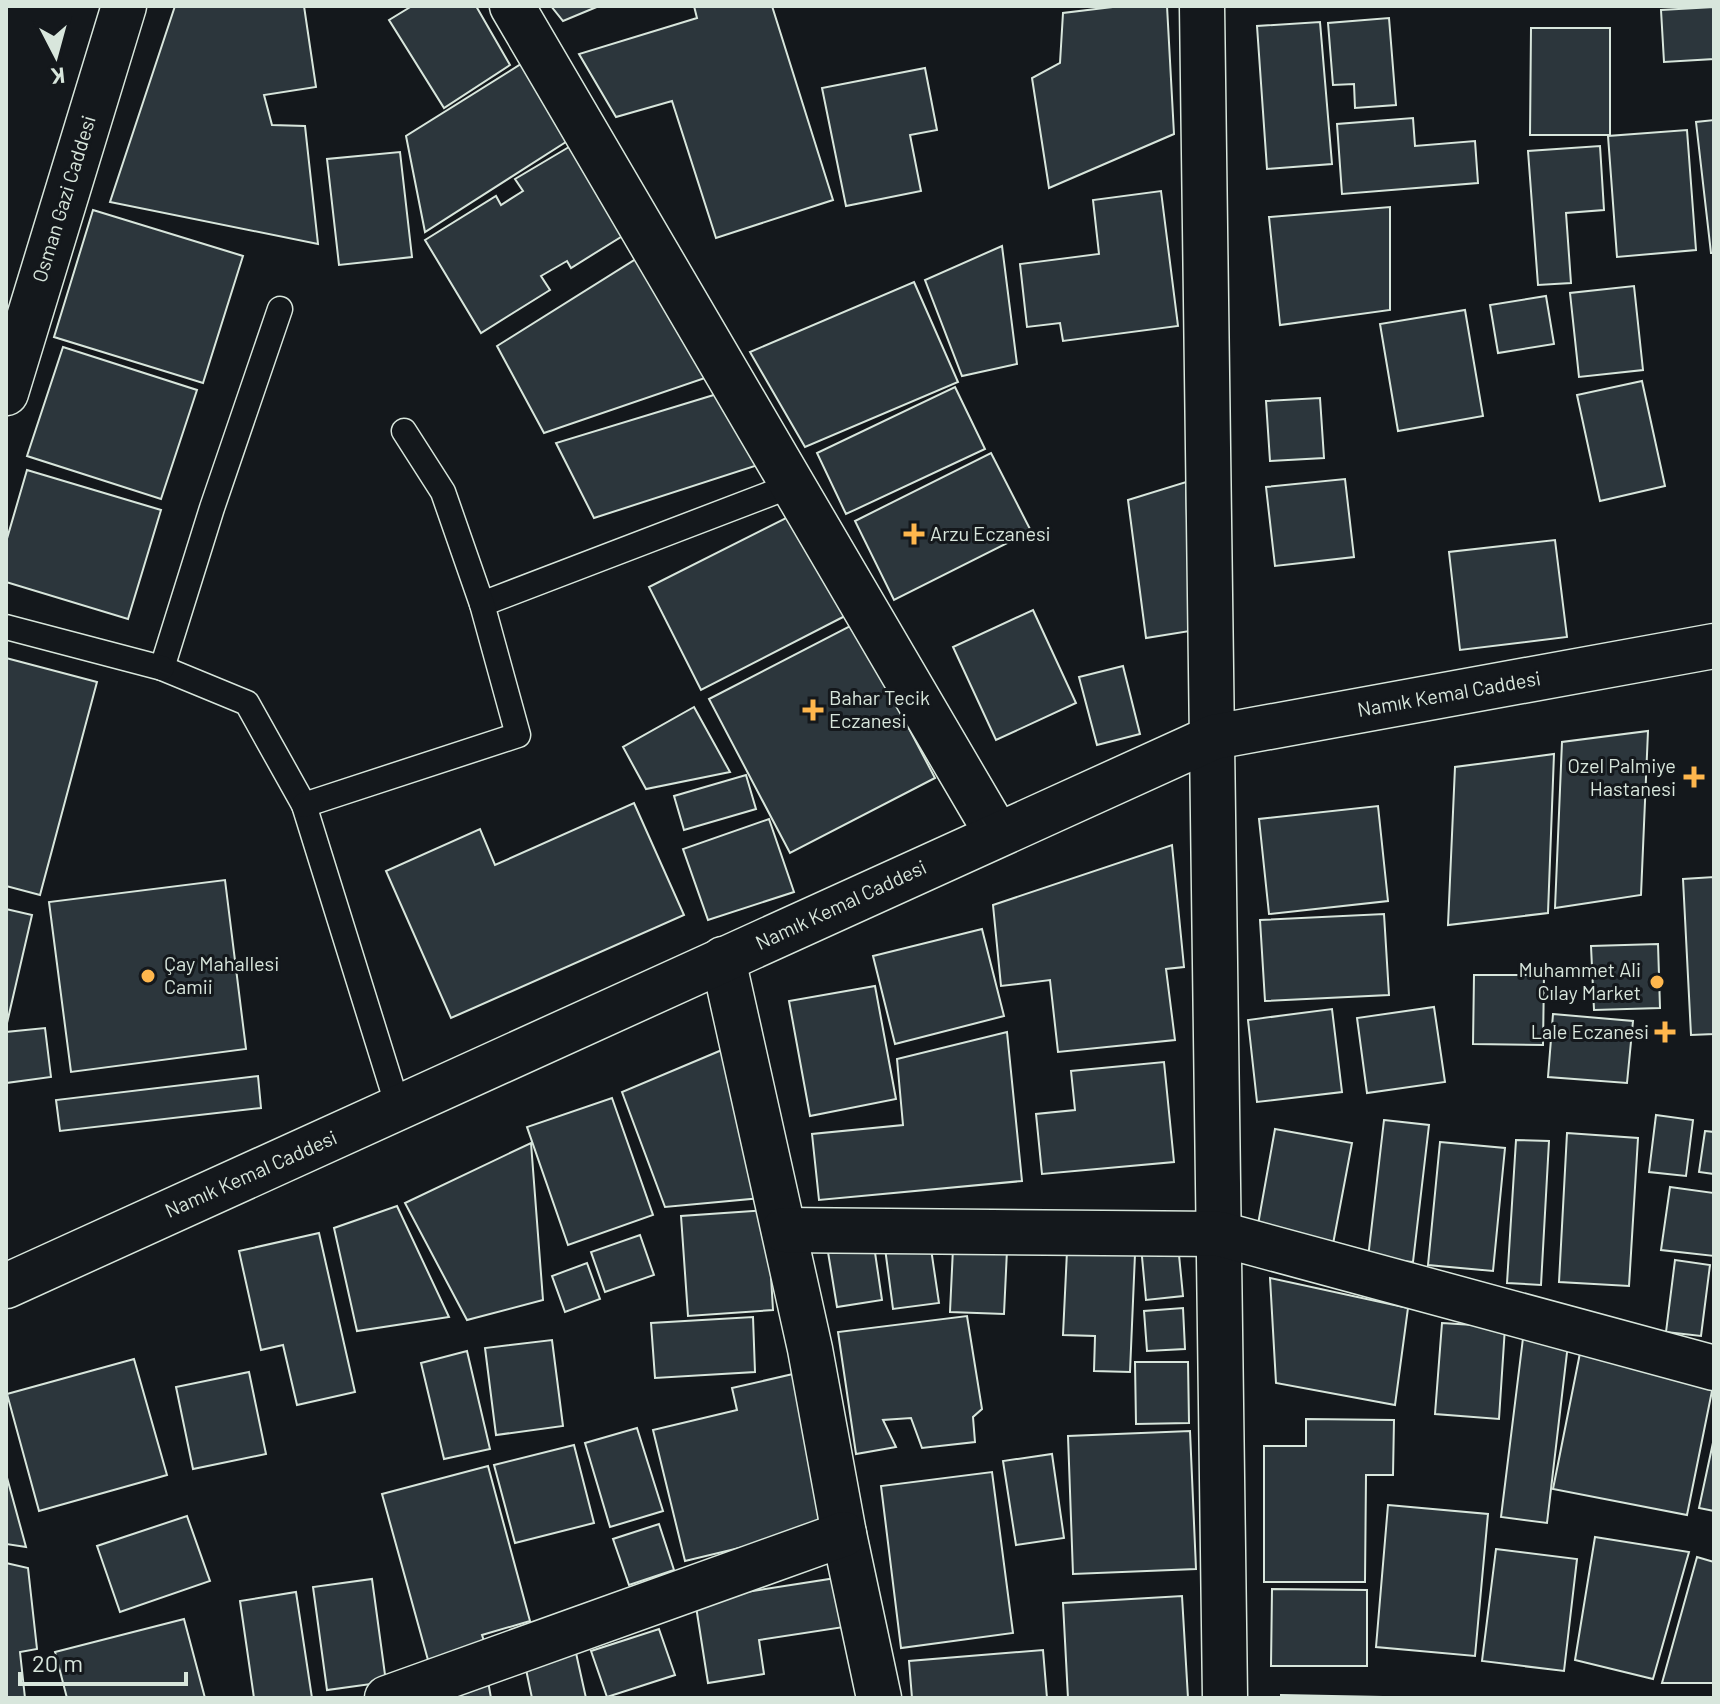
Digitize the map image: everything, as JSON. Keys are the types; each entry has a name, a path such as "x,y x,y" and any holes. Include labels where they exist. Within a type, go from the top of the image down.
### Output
{"street":[{"name":"Osman Gazi Caddesi","path":"6,393 124,6"},
{"path":"512,6 997,834"},
{"path":"1202,6 1225,1698"},
{"name":"Namık Kemal Caddesi","path":"6,1286 1214,737 1714,646"},
{"path":"723,959 810,1349 844,1534 879,1698"},
{"path":"784,1230 1220,1234 1714,1368"},
{"path":"406,1695 844,1534"}],"lane":[{"path":"162,668 212,508 280,309"},
{"path":"304,805 518,735 482,604 443,492 404,431"},
{"path":"482,604 793,485"},
{"path":"6,627 162,668 247,703 304,805 398,1107"}],"building":[{"path":"175,6 304,6 316,87 264,95 272,125 305,126 318,244 110,202"},
{"path":"412,6 476,6 510,65 444,108 389,20"},
{"path":"551,6 599,6 563,21"},
{"path":"694,6 772,6 833,200 716,238 672,101 616,117 579,54 697,18"},
{"path":"1121,6 1167,6 1174,134 1049,188 1032,78 1060,63 1063,13"},
{"path":"1714,7 1714,59 1664,62 1661,10"},
{"path":"1389,18 1396,105 1355,108 1354,84 1333,85 1328,23"},
{"path":"1320,22 1332,164 1267,169 1257,26"},
{"path":"1531,28 1610,28 1610,135 1530,135"},
{"path":"521,64 569,140 425,232 406,136"},
{"path":"925,68 937,130 910,135 921,191 846,206 822,88"},
{"path":"1413,118 1415,146 1475,141 1478,183 1342,194 1337,124"},
{"path":"1714,120 1714,253 1711,253 1696,122"},
{"path":"1687,130 1696,250 1617,257 1608,136"},
{"path":"574,144 629,232 571,268 567,261 541,276 550,290 481,333 425,240 496,196 501,205 523,191 515,179"},
{"path":"1600,146 1604,210 1566,213 1571,283 1538,285 1528,151"},
{"path":"400,152 412,257 339,265 327,159"},
{"path":"1161,191 1178,326 1063,341 1060,323 1027,327 1020,264 1099,254 1093,200"},
{"path":"1390,207 1390,310 1280,325 1269,217"},
{"path":"93,210 243,256 203,383 54,337"},
{"path":"1002,246 1017,364 962,376 925,280"},
{"path":"636,259 705,378 544,433 497,346"},
{"path":"914,282 958,382 805,447 750,352"},
{"path":"1634,286 1643,370 1579,377 1570,293"},
{"path":"1546,296 1554,344 1498,353 1490,305"},
{"path":"1465,310 1483,416 1398,431 1380,324"},
{"path":"63,347 197,390 161,499 27,456"},
{"path":"1642,381 1665,486 1600,501 1577,395"},
{"path":"955,387 985,449 846,514 817,453"},
{"path":"717,394 758,465 594,518 556,443"},
{"path":"1320,398 1324,458 1270,461 1266,401"},
{"path":"991,453 1031,531 894,600 855,521"},
{"path":"27,470 161,510 128,619 6,582 6,542"},
{"path":"1345,479 1354,557 1275,566 1266,487"},
{"path":"1186,482 1190,631 1146,638 1128,500"},
{"path":"794,514 845,616 701,690 649,587"},
{"path":"1555,540 1567,637 1460,650 1449,552"},
{"path":"1033,610 1076,703 996,740 953,647"},
{"path":"854,624 935,778 790,853 709,699"},
{"path":"6,658 97,682 40,895 6,886"},
{"path":"1123,666 1140,734 1097,745 1079,677"},
{"path":"694,707 730,772 646,789 623,747"},
{"path":"1648,731 1641,895 1555,908 1562,742"},
{"path":"1554,754 1548,913 1448,925 1455,767"},
{"path":"746,775 756,809 684,830 674,796"},
{"path":"634,803 684,915 451,1018 386,871 480,829 495,865"},
{"path":"1378,806 1388,901 1269,914 1259,819"},
{"path":"769,819 794,892 708,920 683,849"},
{"path":"1172,845 1184,967 1166,969 1175,1040 1058,1052 1050,980 1001,986 993,905"},
{"path":"1714,877 1714,1034 1691,1035 1683,879"},
{"name":"Çay Mahallesi Camii","path":"225,880 246,1049 71,1072 49,902"},
{"path":"6,909 32,915 7,1023 6,1023"},
{"path":"1384,914 1389,995 1265,1001 1260,920"},
{"path":"982,929 1004,1016 895,1044 873,956"},
{"path":"1658,944 1660,1008 1594,1010 1591,946"},
{"path":"1474,975 1544,975 1543,1045 1473,1044"},
{"path":"875,986 896,1099 810,1116 789,1001"},
{"path":"1434,1007 1445,1082 1367,1093 1357,1018"},
{"path":"1332,1009 1342,1092 1257,1102 1248,1020"},
{"path":"1553,1014 1633,1021 1627,1083 1548,1077"},
{"path":"45,1028 51,1077 6,1083 6,1032"},
{"path":"1007,1032 1022,1181 819,1200 812,1134 903,1125 897,1059"},
{"path":"729,1047 761,1198 665,1207 622,1092"},
{"path":"1164,1062 1174,1162 1042,1174 1036,1114 1075,1110 1071,1071"},
{"path":"258,1076 261,1108 60,1131 56,1100"},
{"path":"612,1098 653,1215 568,1245 527,1127"},
{"path":"1656,1115 1693,1120 1686,1176 1649,1172"},
{"path":"1384,1120 1429,1125 1413,1262 1368,1258"},
{"path":"1275,1129 1352,1143 1333,1244 1257,1230"},
{"path":"1705,1131 1714,1132 1714,1174 1699,1172"},
{"path":"1567,1133 1638,1138 1629,1286 1559,1282"},
{"path":"1516,1140 1549,1141 1541,1285 1507,1283"},
{"path":"1440,1142 1505,1148 1493,1271 1428,1265"},
{"path":"531,1143 543,1300 467,1320 405,1203"},
{"path":"1670,1187 1714,1193 1714,1256 1661,1250"},
{"path":"397,1206 449,1317 357,1331 334,1228"},
{"path":"767,1210 773,1310 688,1316 681,1216"},
{"path":"319,1233 355,1392 297,1405 283,1345 261,1350 239,1251"},
{"path":"640,1235 654,1275 605,1292 591,1252"},
{"path":"873,1239 882,1300 837,1307 827,1246"},
{"path":"930,1242 939,1303 893,1309 885,1248"},
{"path":"1141,1246 1179,1255 1183,1296 1146,1300"},
{"path":"953,1248 1007,1250 1004,1314 950,1312"},
{"path":"1067,1251 1135,1254 1130,1372 1094,1371 1095,1336 1063,1335"},
{"path":"1675,1260 1710,1265 1701,1336 1666,1332"},
{"path":"587,1263 600,1299 565,1312 552,1276"},
{"path":"1270,1278 1408,1308 1395,1405 1276,1383"},
{"path":"1183,1308 1185,1349 1147,1351 1144,1311"},
{"path":"967,1316 982,1409 973,1417 975,1442 922,1448 911,1418 883,1420 896,1447 856,1454 838,1332"},
{"path":"753,1317 755,1372 655,1378 651,1323"},
{"path":"1442,1323 1505,1327 1499,1419 1435,1414"},
{"path":"1523,1338 1568,1344 1547,1523 1501,1517"},
{"path":"552,1340 563,1426 496,1435 485,1348"},
{"path":"467,1351 490,1449 444,1459 421,1363"},
{"path":"1580,1353 1714,1381 1687,1515 1553,1489"},
{"path":"134,1359 167,1475 39,1511 7,1394"},
{"path":"1135,1362 1188,1362 1189,1423 1136,1424"},
{"path":"249,1372 266,1454 193,1469 176,1387"},
{"path":"793,1374 830,1526 685,1561 653,1430 737,1410 732,1388"},
{"path":"1306,1419 1394,1420 1393,1475 1366,1475 1365,1582 1264,1582 1264,1446 1306,1446"},
{"path":"637,1428 663,1511 610,1527 585,1443"},
{"path":"1190,1431 1196,1569 1073,1574 1068,1436"},
{"path":"1714,1438 1714,1511 1699,1508"},
{"path":"574,1445 594,1523 515,1543 494,1465"},
{"path":"1052,1454 1064,1538 1016,1545 1003,1461"},
{"path":"488,1466 530,1621 482,1635 485,1644 428,1660 382,1494"},
{"path":"992,1472 1013,1633 901,1648 881,1486"},
{"path":"6,1474 26,1547 6,1544"},
{"path":"1388,1505 1488,1514 1475,1656 1376,1647"},
{"path":"187,1516 210,1581 120,1612 97,1546"},
{"path":"659,1524 674,1570 629,1585 613,1539"},
{"path":"1595,1537 1689,1552 1653,1679 1575,1660"},
{"path":"1496,1549 1577,1559 1564,1671 1482,1661"},
{"path":"1697,1557 1714,1562 1714,1683 1662,1683"},
{"path":"6,1563 28,1568 37,1649 20,1652 25,1698 6,1698"},
{"path":"836,1578 844,1627 759,1640 764,1674 708,1683 695,1600"},
{"path":"372,1579 386,1682 327,1690 313,1587"},
{"path":"1272,1589 1367,1590 1367,1666 1271,1666"},
{"path":"296,1592 312,1698 254,1698 240,1601"},
{"path":"1182,1596 1188,1698 1068,1698 1063,1603"},
{"path":"184,1619 205,1698 67,1698 55,1652"},
{"path":"659,1629 675,1675 607,1697 591,1651"},
{"path":"574,1644 586,1698 532,1698 523,1655"},
{"path":"1043,1650 1047,1698 912,1698 909,1661"},
{"path":"488,1681 491,1698 431,1698"},
{"path":"1281,1695 1382,1697 1382,1698 1281,1698"}],"place":[{"name":"Arzu Eczanesi","path":"914,534"},
{"name":"Bahar Tecik Eczanesi","path":"813,710"},
{"name":"Ozel Palmiye Hastanesi","path":"1694,777"},
{"name":"Çay Mahallesi Camii","path":"148,976"},
{"name":"Muhammet Ali Cılay Market","path":"1657,982"},
{"name":"Lale Eczanesi","path":"1665,1032"}]}
